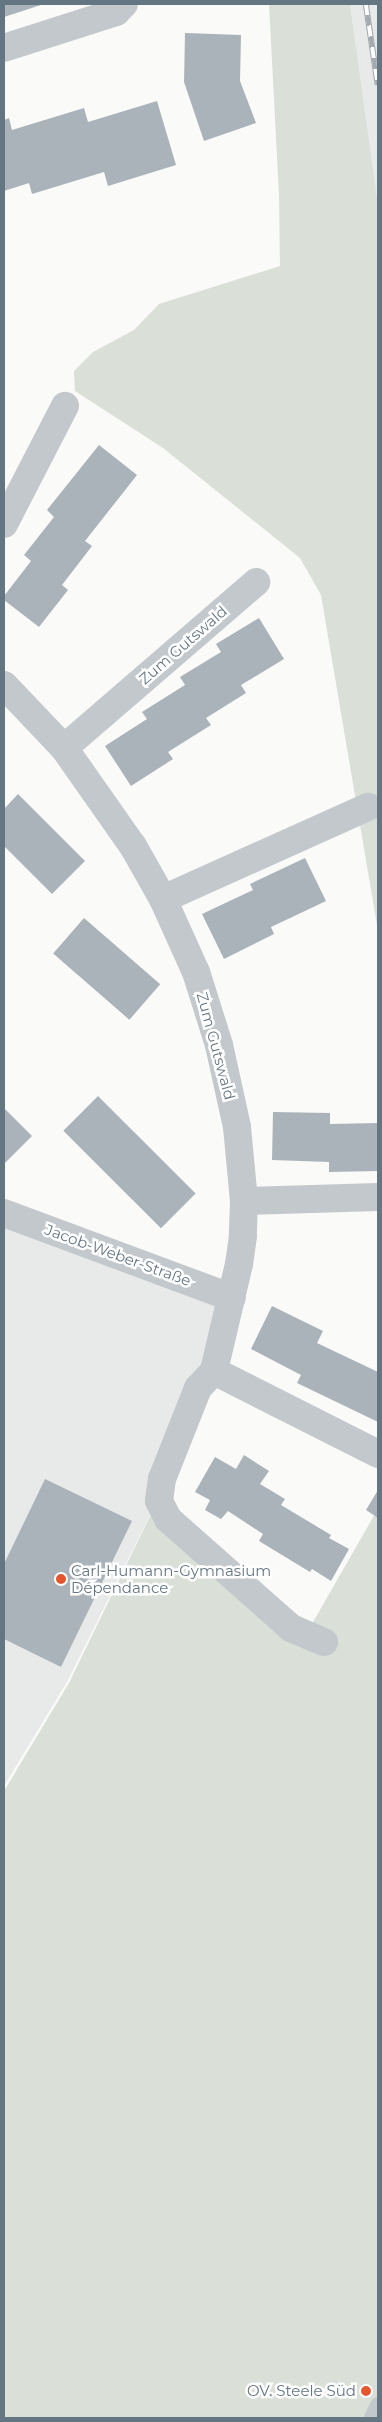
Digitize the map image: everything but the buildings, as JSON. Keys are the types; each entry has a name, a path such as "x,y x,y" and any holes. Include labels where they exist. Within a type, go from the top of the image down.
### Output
{"street":[{"path":"4,48 116,12 124,4"},
{"path":"4,524 65,406"},
{"name":"Zum Gutswald","path":"64,748 256,582"},
{"name":"Zum Gutswald","path":"4,685 64,748 133,846 163,899 196,972 219,1045 237,1127 244,1201 243,1236 232,1298 214,1371 198,1388 162,1479 160,1501 168,1519 291,1628 324,1642"},
{"path":"163,899 368,807"},
{"path":"244,1201 378,1197"},
{"name":"Jacob-Weber-Straße","path":"4,1213 232,1298"},
{"path":"214,1371 378,1454"}],"lane":[{"path":"372,2418 378,2405"}],"shaded area":[{"path":"269,4 350,4 378,204 378,931 321,595 300,558 163,448 75,391 74,371 93,352 134,330 159,304 280,266 279,195"},
{"path":"350,4 378,4 378,204 376,190"},
{"name":"Carl-Humann-Gymnasium Dépendance","path":"4,1223 231,1298 170,1475 67,1682 4,1786"},
{"path":"170,1475 169,1499 177,1517 305,1636 375,1514 378,1503 378,2418 4,2418 4,1791 69,1683"}],"railway":[{"path":"366,4 378,85"}],"place":[{"name":"Carl-Humann-Gymnasium Dépendance","path":"61,1579"},
{"name":"OV. Steele Süd","path":"366,2391"}]}
